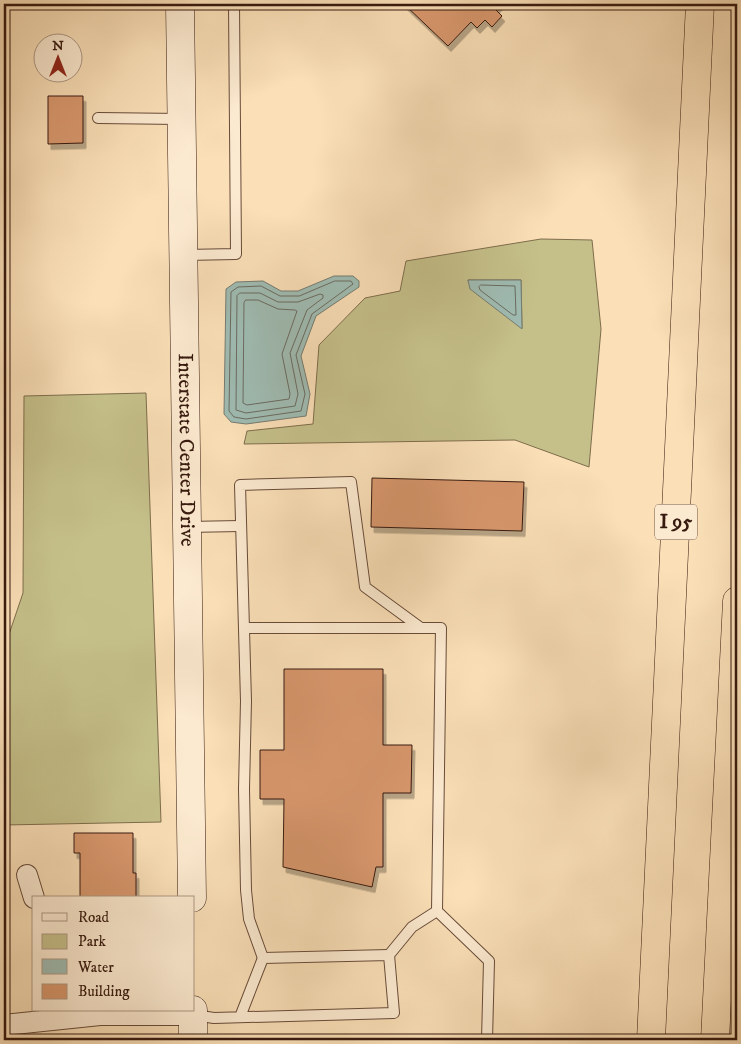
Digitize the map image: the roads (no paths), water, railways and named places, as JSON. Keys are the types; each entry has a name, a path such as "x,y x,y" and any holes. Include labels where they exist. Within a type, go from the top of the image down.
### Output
{"highway":[{"name":"I 95","path":"651,1040 700,4"},
{"path":"715,1040 737,601"}],"street":[{"name":"Interstate Center Drive","path":"180,4 192,896"},
{"path":"27,875 33,896"},
{"path":"4,1026 37,1024 100,1015 193,1022"}],"lane":[{"path":"184,255 236,254 234,4"},
{"path":"98,118 182,119"},
{"path":"240,1017 263,958 249,919 246,890 244,628 240,485 351,482 365,587 422,628"},
{"path":"186,527 240,526"},
{"path":"244,628 441,628 436,911 489,961 487,1040"},
{"path":"193,1022 214,1018 394,1013 389,955 412,927 436,911"},
{"path":"263,958 389,955"}],"water":[{"path":"334,276 353,276 359,281 359,287 316,316 301,356 310,394 306,416 246,424 231,422 224,414 226,289 236,282 263,281 281,291 298,291"},
{"path":"468,280 521,280 522,329 470,289"}]}
